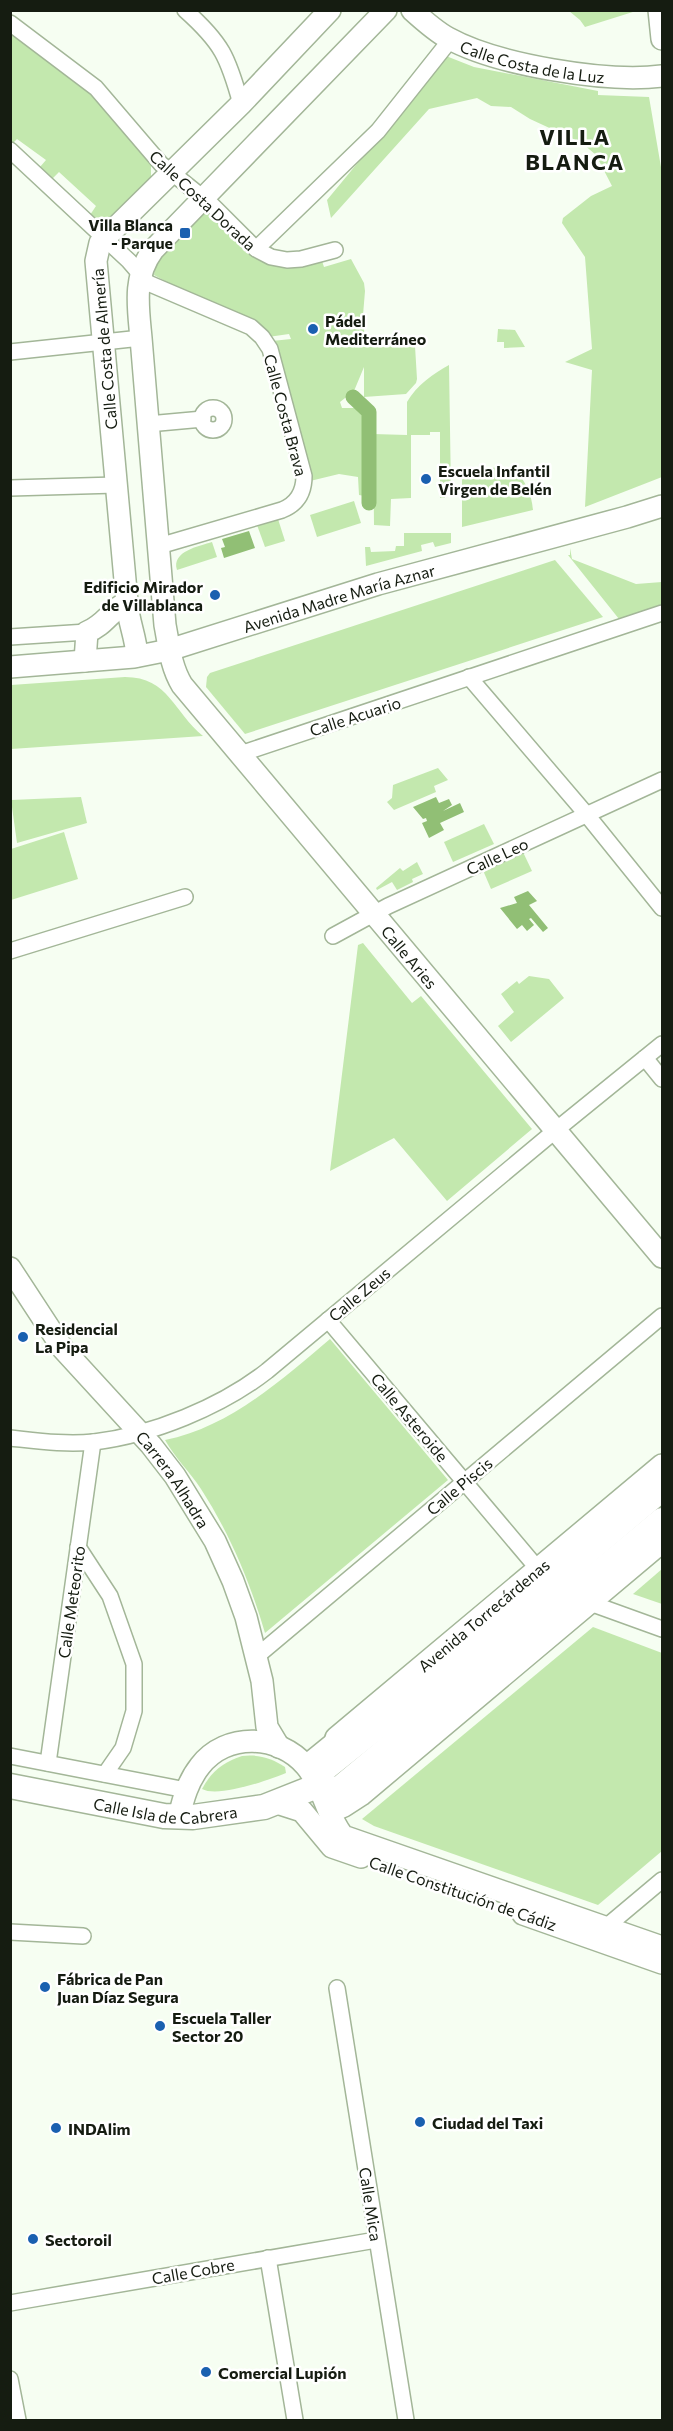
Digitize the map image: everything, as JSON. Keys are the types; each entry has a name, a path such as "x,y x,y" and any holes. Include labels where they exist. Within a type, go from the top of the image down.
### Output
{"main road":[{"name":"Avenida Torrecárdenas","path":"321,1784 417,1695 663,1488"},
{"path":"321,1784 350,1782 663,1520"},
{"name":"Calle Isla de Cabrera","path":"10,1786 178,1817 213,1816 277,1803 321,1784"}],"street":[{"path":"185,10 206,30 224,53 232,70 241,104"},
{"path":"169,650 137,290 140,274 153,250 386,10"},
{"name":"Calle Costa de la Luz","path":"412,10 451,39 491,55 596,76 635,79 663,76"},
{"path":"659,10 663,39"},
{"name":"Calle Costa de Almería","path":"137,656 127,602 96,256 100,243 241,104 323,14"},
{"name":"Calle Costa Dorada","path":"10,23 96,88 161,164 212,205 256,249 271,257 286,260 301,259 335,250"},
{"path":"256,249 378,131 451,39"},
{"name":"Calle Costa Brava","path":"10,150 105,238 148,283 251,327 270,349 304,476 300,495 286,508 159,546"},
{"path":"10,163 27,164"},
{"path":"10,352 141,338"},
{"path":"148,424 203,419"},
{"path":"10,488 116,485"},
{"name":"Avenida Madre María Aznar","path":"10,667 137,656 169,650 378,584 663,506"},
{"path":"10,637 87,632 101,624 116,607 127,602"},
{"name":"Calle Acuario","path":"240,754 663,613"},
{"path":"132,628 151,629 165,625"},
{"path":"85,661 87,632"},
{"name":"Calle Aries","path":"169,650 174,673 182,685 663,1257"},
{"path":"469,677 587,814 663,908"},
{"name":"Calle Leo","path":"333,936 373,913 663,780"},
{"path":"10,951 185,897"},
{"name":"Calle Zeus","path":"10,1438 52,1442 93,1442 140,1433 207,1408 245,1387 663,1044"},
{"path":"645,1058 663,1079"},
{"name":"Carrera Alhadra","path":"10,1268 63,1349 140,1433 187,1493 215,1541 233,1581 257,1656 267,1727 279,1747"},
{"name":"Calle Piscis","path":"257,1656 663,1316"},
{"name":"Calle Asteroide","path":"328,1320 538,1569"},
{"name":"Calle Meteorito","path":"48,1763 93,1442"},
{"name":"Avenida Torrecárdenas","path":"321,1784 336,1738 663,1465"},
{"path":"247,1741 279,1747 344,1806 362,1795 663,1542"},
{"path":"78,1547 110,1596 134,1664 134,1711 123,1748 105,1774"},
{"path":"590,1603 663,1629"},
{"path":"178,1817 186,1790 200,1766 210,1755 228,1744 254,1739 267,1727"},
{"name":"Calle Isla de Cabrera","path":"10,1756 186,1790"},
{"name":"Calle Constitución de Cádiz","path":"321,1784 339,1832 350,1839 663,1947"},
{"name":"Calle Constitución de Cádiz","path":"277,1803 302,1811 332,1847 663,1963"},
{"path":"606,1927 663,1880"},
{"path":"10,1932 83,1936"},
{"name":"Calle Mica","path":"337,1988 406,2421"},
{"name":"Calle Cobre","path":"10,2303 376,2240"},
{"path":"268,2258 295,2421"},
{"path":"10,2379 18,2421"}],"shaded area":[{"path":"569,11 636,11 585,27"},
{"path":"10,31 88,90 151,163 151,179 109,221 90,215 96,206 59,172 52,179 40,167 46,160 17,139 11,145"},
{"path":"446,56 474,67 598,91 598,95 649,97 662,173 662,477 585,507 592,370 565,362 592,349 585,257 562,223 563,218 591,196 612,186 596,155 582,143 530,119 511,107 491,106 477,98 429,109 331,218 327,200"},
{"path":"205,211 211,213 250,254 321,258 324,267 351,259 364,283 365,343 413,344 415,346 417,379 406,394 364,397 364,367 354,391 340,402 342,408 359,408 364,413 365,496 359,495 358,477 339,474 310,481 272,341 291,339 289,334 268,337 154,275 156,258"},
{"path":"498,329 515,330 525,347 504,348 504,342 497,342"},
{"path":"449,365 451,493 445,493 445,498 440,498 440,432 430,432 430,435 411,435 411,498 391,499 390,526 374,525 373,434 407,435 407,402 426,380"},
{"path":"498,467 514,469 525,483 533,510 462,527 462,479 475,471"},
{"path":"354,501 361,523 317,537 310,515"},
{"path":"278,519 285,541 265,547 257,525"},
{"path":"249,531 255,548 224,558 221,548 225,547 222,539"},
{"path":"404,533 451,533 451,543 435,547 433,542 421,545 422,551 366,566 365,547 370,547 371,552 395,551 396,546 404,546"},
{"path":"212,542 217,557 177,570 176,564 182,554"},
{"path":"570,548 572,559 636,584 662,582 662,604 619,619 568,555 570,555"},
{"path":"555,560 603,617 245,734 206,687 210,673"},
{"path":"125,677 152,683 170,698 203,736 11,749 11,685"},
{"path":"438,768 448,780 434,786 436,792 394,810 387,802 392,798 393,785"},
{"path":"81,797 87,823 17,843 11,800"},
{"path":"436,797 439,803 449,799 452,805 443,811 460,803 464,812 440,823 444,830 429,838 422,823 427,821 426,818 423,819 413,807"},
{"path":"484,824 494,844 453,862 444,842"},
{"path":"64,832 78,879 11,900 11,849"},
{"path":"522,850 532,871 491,889 482,868"},
{"path":"417,862 423,874 412,879 413,882 397,890 392,882 377,890 376,888 400,868 403,871"},
{"path":"528,891 537,901 529,905 548,928 543,932 531,918 529,919 534,925 527,931 522,925 517,929 500,908 517,903 514,897"},
{"path":"363,943 412,1003 421,996 532,1129 447,1201 394,1138 330,1171 358,945"},
{"path":"529,976 549,979 564,998 511,1042 498,1026 514,1012 501,994 517,981 519,984"},
{"path":"330,1339 448,1480 265,1633 246,1577 221,1523 201,1489 165,1440 211,1425 254,1400"},
{"path":"662,1569 662,1604 633,1594"},
{"path":"593,1627 662,1653 662,1851 598,1905 374,1826 362,1819"},
{"path":"242,1756 259,1756 270,1759 285,1767 286,1773 231,1790 202,1789 218,1768"}],"waterway":[{"path":"353,397 369,412 369,503"}],"place":[{"name":"Villa Blanca - Parque","path":"185,233"},
{"name":"Pádel Mediterráneo","path":"313,329"},
{"name":"Escuela Infantil Virgen de Belén","path":"426,479"},
{"name":"Edificio Mirador de Villablanca","path":"215,595"},
{"name":"Residencial La Pipa","path":"23,1337"},
{"name":"Fábrica de Pan Juan Díaz Segura","path":"45,1987"},
{"name":"Escuela Taller Sector 20","path":"160,2026"},
{"name":"Ciudad del Taxi","path":"420,2122"},
{"name":"INDAlim","path":"56,2128"},
{"name":"Sectoroil","path":"33,2239"},
{"name":"Comercial Lupión","path":"206,2372"}],"district":[{"name":"VILLA BLANCA","path":"575,148"}]}
